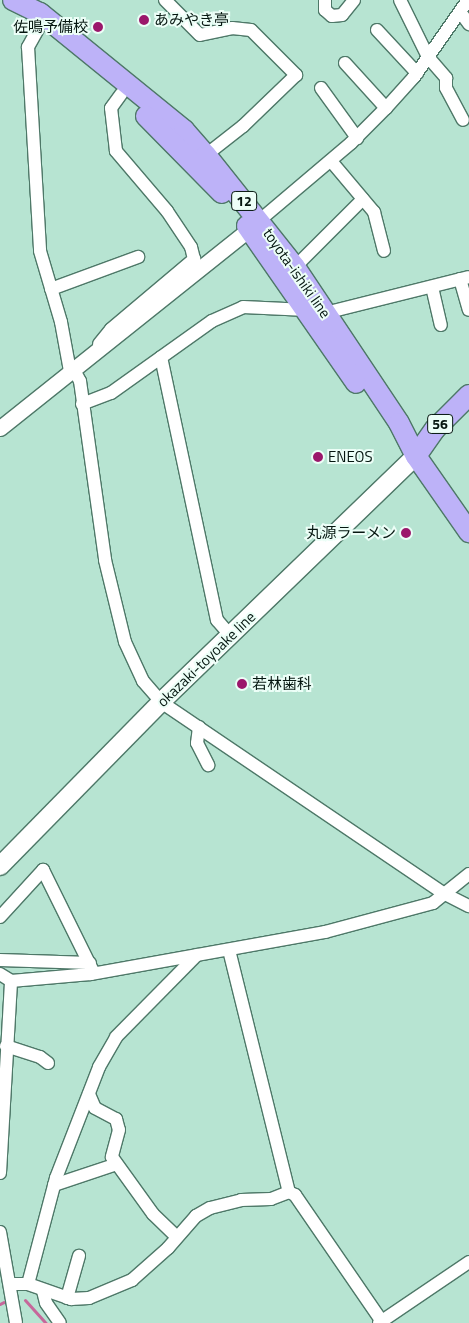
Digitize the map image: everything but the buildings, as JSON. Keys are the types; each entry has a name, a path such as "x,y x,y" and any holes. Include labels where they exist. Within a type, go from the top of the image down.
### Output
{"main road":[{"path":"0,2 7,0"},
{"name":"toyota-ishiki line","path":"12,0 38,29 122,94 166,134 255,224 295,267 316,312"},
{"name":"toyota-ishiki line","path":"12,0 40,13 184,130 206,155 316,312 399,423 416,456 469,532"},
{"name":"56","path":"416,456 435,429 469,396"},
{"name":"56","path":"416,456 445,437 469,413"},
{"name":"okazaki-toyoake line","path":"0,866 161,702 416,456"}],"street":[{"path":"165,0 200,35 232,28 251,30 296,75 243,126 206,155"},
{"path":"325,0 325,10 332,16 342,15 354,0"},
{"path":"400,0 428,57 446,78 446,88 463,120"},
{"path":"0,428 71,369 255,224 357,138 417,73 468,0"},
{"path":"460,13 469,24"},
{"path":"38,29 28,47 40,251 71,369 80,381 105,560 123,634 133,664 161,702 443,893 469,906"},
{"path":"377,30 417,73"},
{"path":"345,62 386,108"},
{"path":"320,88 357,138"},
{"path":"92,353 111,329 194,259 191,247 167,212 116,151 111,108 122,94"},
{"path":"331,161 374,212 384,251"},
{"path":"295,267 363,199"},
{"path":"51,289 138,257"},
{"path":"82,404 111,393 212,321 243,307 316,312 465,278 469,310"},
{"path":"432,287 441,325"},
{"path":"160,357 217,620 230,635"},
{"path":"199,727 196,743 208,765"},
{"path":"0,917 43,870 92,968"},
{"path":"0,974 11,981 92,968 230,950 338,929 433,903 443,893 469,874"},
{"path":"230,950 289,1192"},
{"path":"28,1284 54,1185 88,1094 116,1037 197,955"},
{"path":"0,960 92,968"},
{"path":"0,1173 1,1122 11,981"},
{"path":"6,1046 40,1057 48,1063"},
{"path":"88,1094 94,1108 116,1119 119,1130 112,1158 153,1214 177,1237"},
{"path":"54,1185 117,1164"},
{"path":"11,1284 28,1284 43,1291 68,1298 89,1298 132,1280 196,1216 210,1208 241,1200 271,1199 289,1192 295,1195 382,1322 469,1262"},
{"path":"0,1232 11,1284 16,1323"},
{"path":"68,1298 80,1256"},
{"path":"43,1291 46,1303 60,1323"}],"waterway":[{"path":"25,1300 46,1323"},
{"path":"0,1304 4,1302"}],"place":[{"name":"あみやき亭","path":"144,20"},
{"name":"佐鳴予備校","path":"98,27"},
{"name":"ENEOS","path":"318,457"},
{"name":"丸源ラーメン","path":"406,533"},
{"name":"若林歯科","path":"242,684"}]}
